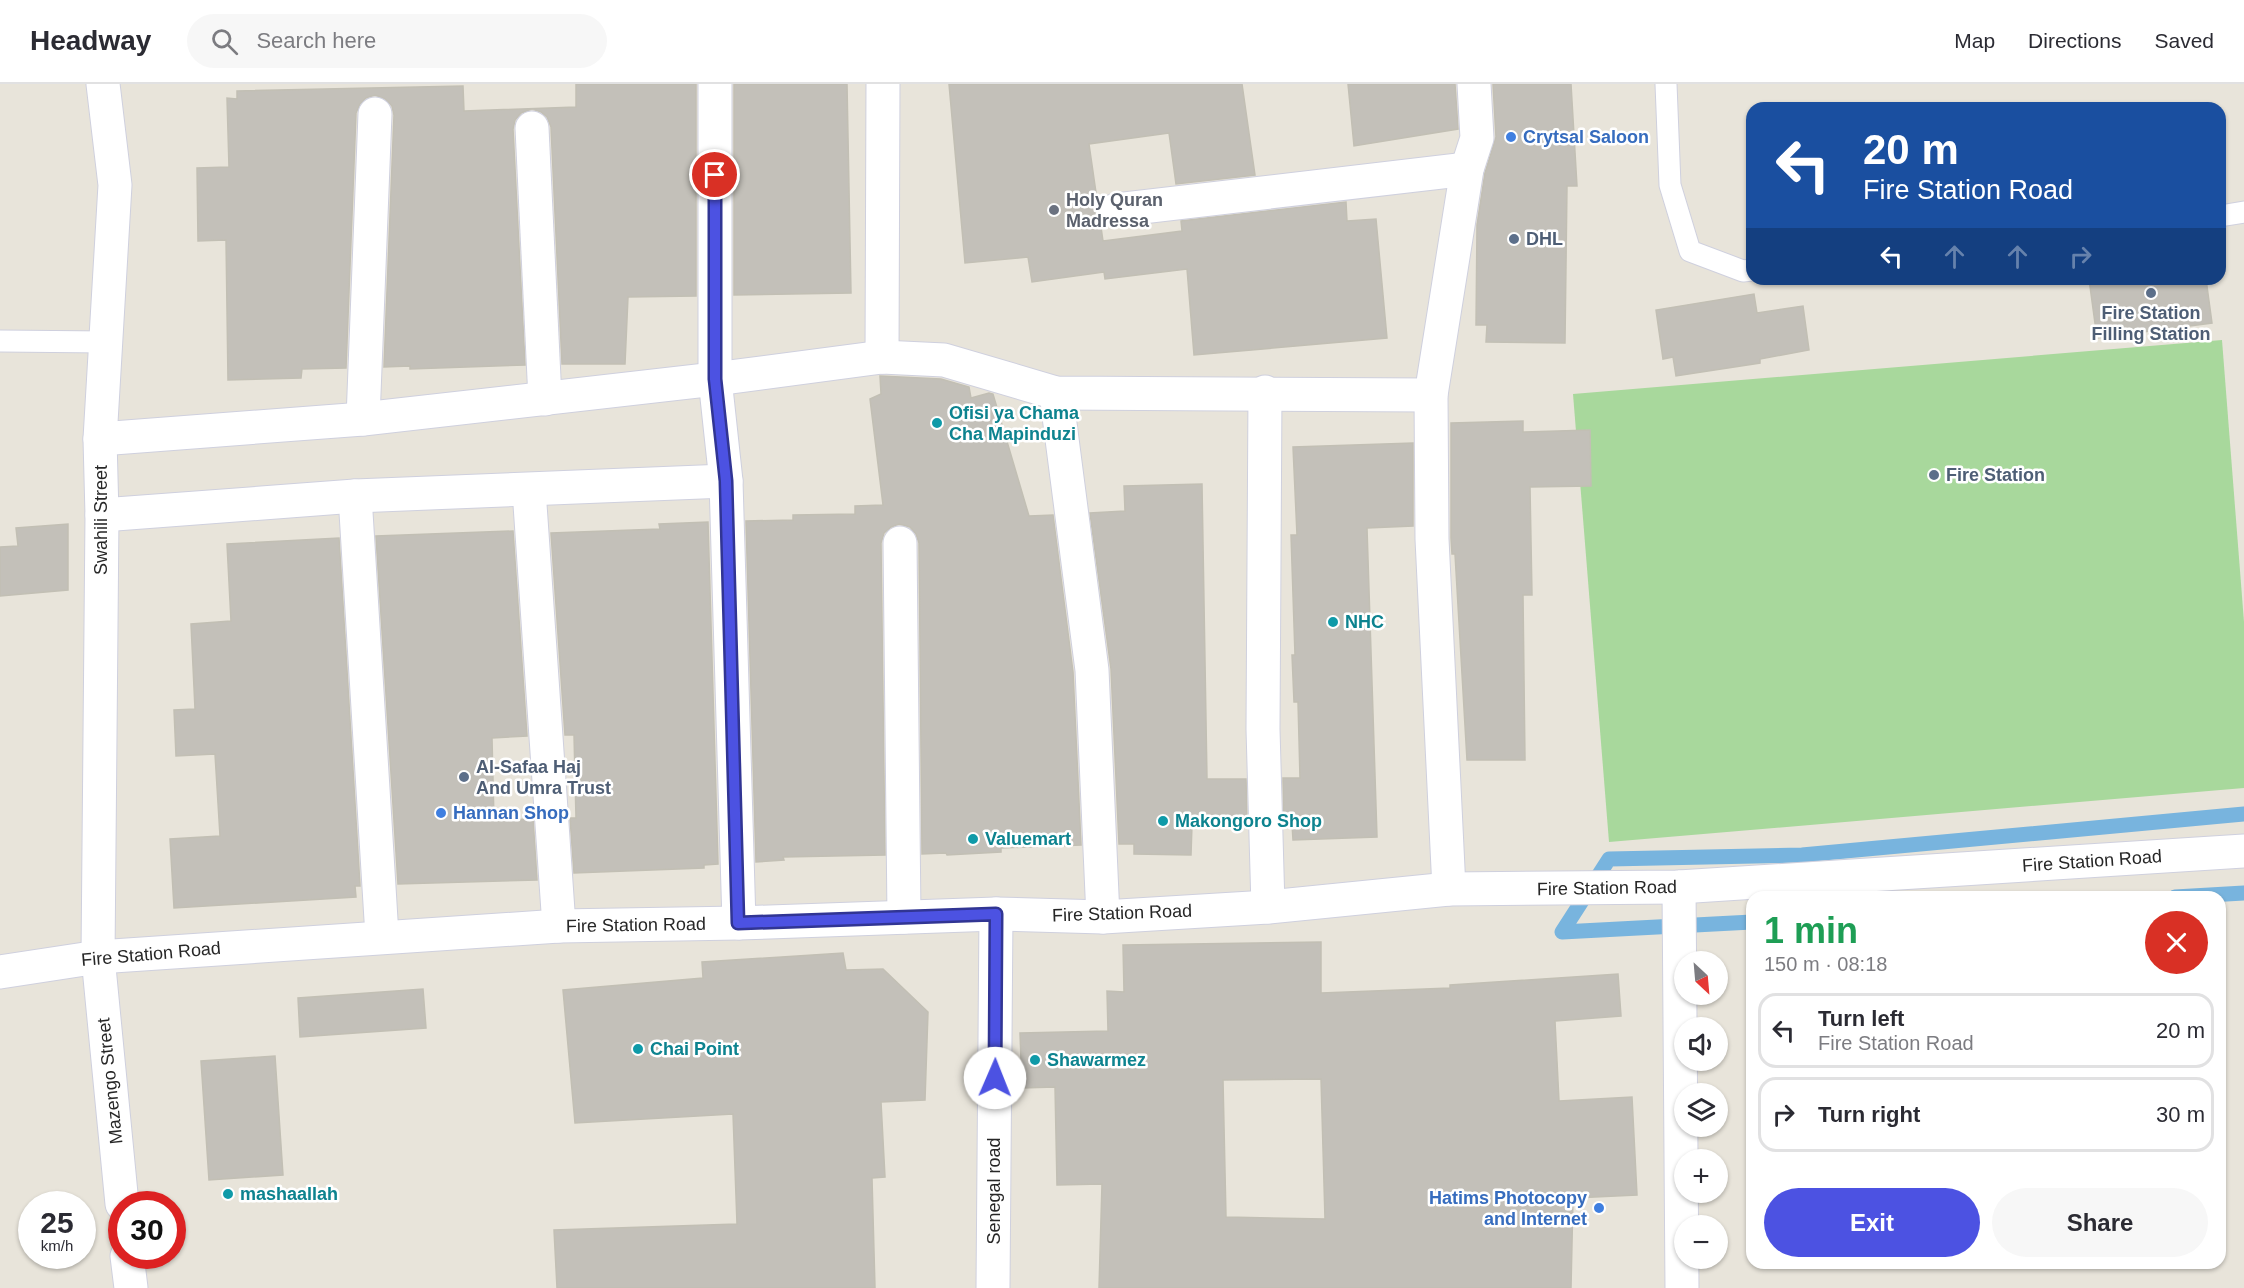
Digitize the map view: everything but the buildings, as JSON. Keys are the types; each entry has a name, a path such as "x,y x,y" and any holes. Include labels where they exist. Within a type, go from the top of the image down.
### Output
{"street":[{"name":"Swahili Street","path":"98,957 102,515 100,439 115,185 103,84"},
{"path":"715,84 715,379 726,481 738,923"},
{"path":"882,357 883,84"},
{"path":"1449,890 1432,539 1431,395 1467,169 1477,138 1474,84"},
{"path":"363,419 375,114"},
{"path":"532,128 545,399"},
{"path":"1116,210 1467,169"},
{"path":"100,439 363,419 715,379 882,357 944,360 1056,393 1265,392 1431,395"},
{"path":"1265,392 1263,729 1268,907"},
{"path":"1056,393 1092,670 1103,917"},
{"path":"102,515 355,496 726,481"},
{"path":"529,490 559,926"},
{"path":"355,496 382,936"},
{"path":"900,543 904,917"},
{"name":"Fire Station Road","path":"0,972 98,957 382,936 559,926 738,923 996,914 1103,917 1268,907 1449,890 1679,887 2244,851"},
{"path":"1679,887 1682,1288"},
{"name":"Senegal road","path":"993,1288 996,914"},
{"name":"Mazengo Street","path":"98,957 121,1191"},
{"path":"129,1269 131,1288"}],"lane":[{"path":"1666,84 1670,185 1690,251 1746,271"},
{"path":"2226,215 2244,212"},
{"path":"0,341 106,342"}],"green space":[{"path":"2222,340 2244,622 2244,788 1609,842 1573,394"}],"waterway":[{"path":"1746,922 1562,932 1609,859 1802,855 2244,814"},
{"path":"2226,894 2244,893"}],"place":[{"name":"Crytsal Saloon","path":"1511,137"},
{"name":"Holy Quran Madressa","path":"1054,210"},
{"name":"DHL","path":"1514,239"},
{"name":"Fire Station Filling Station","path":"2151,293"},
{"name":"Ofisi ya Chama Cha Mapinduzi","path":"937,423"},
{"name":"Fire Station","path":"1934,475"},
{"name":"NHC","path":"1333,622"},
{"name":"Al-Safaa Haj And Umra Trust","path":"464,777"},
{"name":"Hannan Shop","path":"441,813"},
{"name":"Makongoro Shop","path":"1163,821"},
{"name":"Valuemart","path":"973,839"},
{"name":"Chai Point","path":"638,1049"},
{"name":"Shawarmez","path":"1035,1060"},
{"name":"mashaallah","path":"228,1194"},
{"name":"Hatims Photocopy and Internet","path":"1599,1208"}],"route":[{"path":"715,175 715,379 726,481 738,923 996,914 995,1078"}]}
